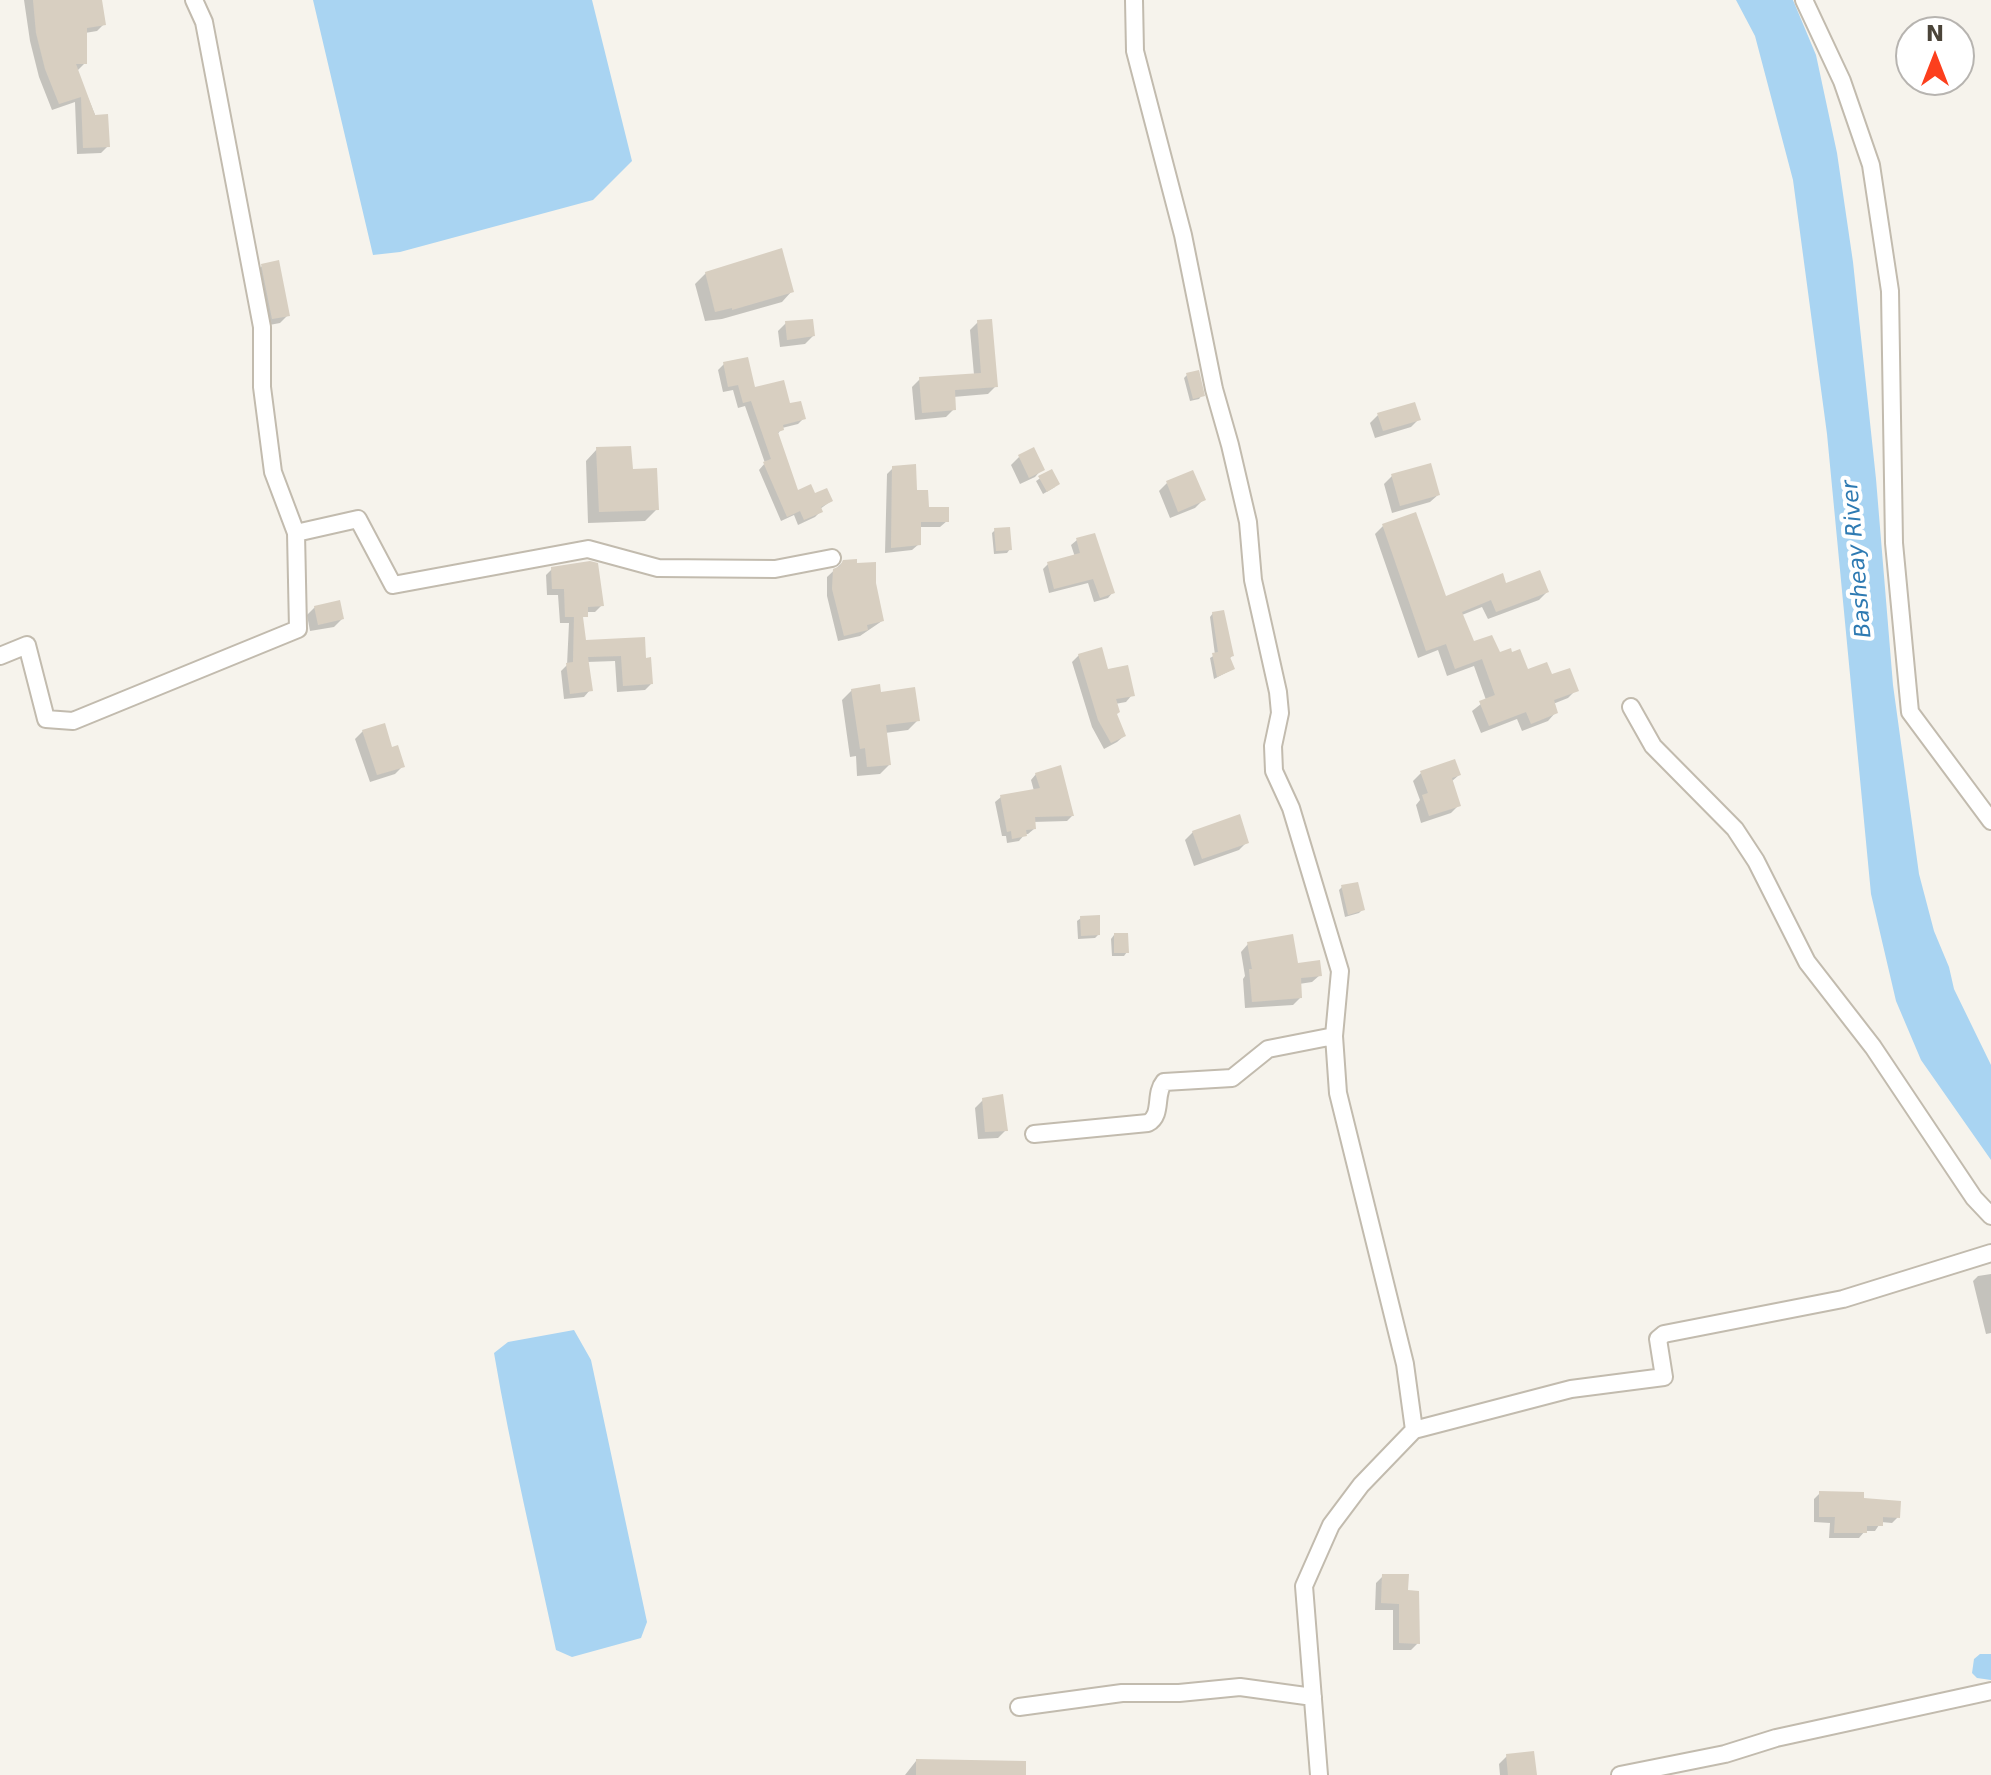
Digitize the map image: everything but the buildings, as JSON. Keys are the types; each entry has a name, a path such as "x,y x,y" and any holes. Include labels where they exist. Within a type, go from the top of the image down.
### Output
{"street":[{"path":"0,656 27,645 46,719 73,721 298,629 296,533 273,472 262,387 262,327 204,22 194,0"},
{"path":"1134,0 1135,51 1183,235 1214,389 1248,522 1253,580 1278,692 1280,713 1273,746 1274,771 1300,836 1340,971 1334,1036 1338,1093 1405,1364 1414,1430"},
{"path":"1804,0 1842,81 1874,181 1890,291 1894,543 1910,712 1991,821"},
{"path":"296,533 358,519 393,585 588,549 658,568 775,569 832,558"},
{"path":"1631,707 1653,746 1735,829 1756,861 1807,962 1873,1047 1974,1198 1991,1216"},
{"path":"1034,1134 1148,1123 1156,1116 1160,1086 1164,1082 1232,1078 1268,1049 1334,1036"},
{"path":"1319,1775 1304,1586 1331,1525 1361,1485 1414,1430 1571,1389 1664,1377 1658,1339 1664,1334 1843,1299 1991,1253"},
{"path":"1019,1707 1122,1693 1179,1693 1240,1687 1313,1697"},
{"path":"1620,1775 1725,1754 1776,1738 1991,1691"}],"water":[{"path":"313,0 592,0 632,161 593,200 400,252 373,255"},
{"name":"Basheay River","path":"1736,0 1793,0 1816,55 1837,153 1853,262 1876,479 1893,685 1919,874 1954,989 1991,1065 1991,1160 1921,1060 1896,1001 1871,894 1827,434 1793,180 1755,36"},
{"path":"574,1330 591,1360 647,1622 641,1638 572,1657 556,1650 494,1353 508,1342"},
{"path":"1980,1654 1991,1654 1991,1680 1977,1678 1972,1673 1974,1659"}]}
